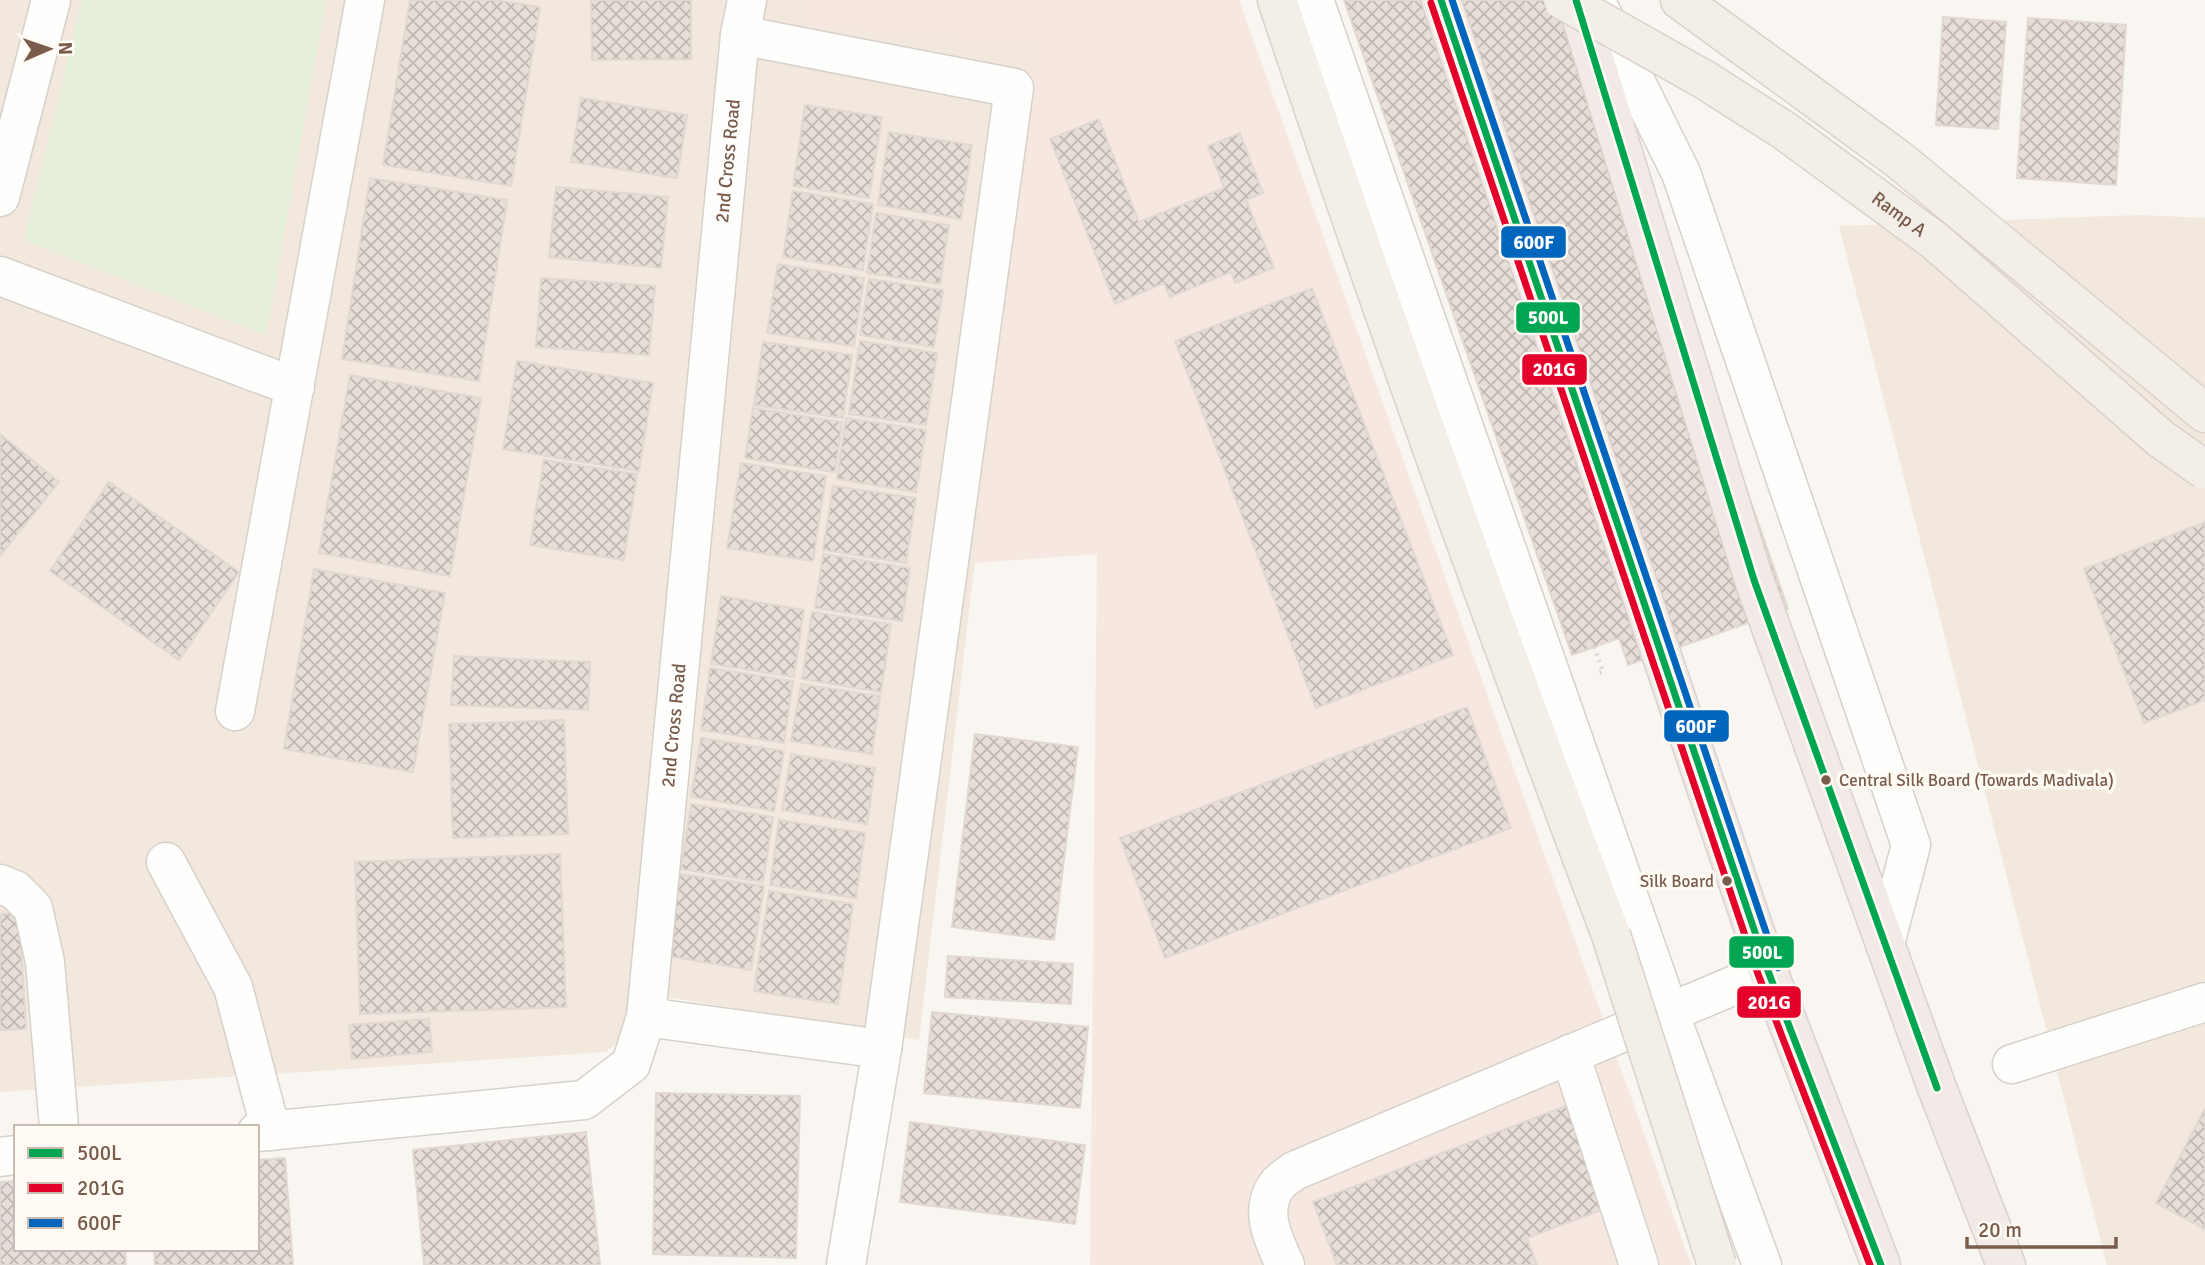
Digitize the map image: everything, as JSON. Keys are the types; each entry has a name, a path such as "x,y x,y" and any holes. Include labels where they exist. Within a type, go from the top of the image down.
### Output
{"highway":[{"path":"1441,0 1768,971 1881,1265"},
{"path":"1576,0 1754,580 1937,1088 2006,1265"}],"main road":[{"path":"1277,0 1326,148 1532,727 1611,935 1717,1265"},
{"name":"Ramp A","path":"1563,0 1705,80 1785,131 1935,241 2161,439 2205,470"},
{"path":"1680,0 1898,159 2205,413"}],"street":[{"path":"0,197 51,0"},
{"path":"235,711 365,0"},
{"path":"1314,0 1661,1015 1762,1265"},
{"path":"1594,0 1681,173 1911,845 1885,944"},
{"path":"744,18 1014,88 882,1049 846,1265"},
{"name":"2nd Cross Road","path":"264,1131 584,1100 631,1064 646,1017 744,18"},
{"path":"0,276 295,387"},
{"path":"166,862 233,987 264,1131"},
{"path":"0,884 15,890 33,908 45,962 59,1125"},
{"path":"1284,1265 1268,1227 1270,1206 1276,1186 1294,1171 1768,971"},
{"path":"2012,1064 2205,1002"},
{"path":"646,1017 882,1049"},
{"path":"1570,1054 1639,1265"}],"shaded area":[{"path":"0,0 809,0 803,27 1035,46 919,1040 668,997 606,1052 0,1092"},
{"path":"809,0 1239,0 1691,1265 1090,1265 1097,554 974,563 1035,46 803,27"},
{"path":"2139,215 2205,218 2205,1265 2107,1265 1839,226"}],"green space":[{"path":"82,0 326,0 266,335 24,240"}],"building":[{"path":"410,0 495,0 540,7 511,186 383,165"},
{"path":"591,0 691,0 691,59 592,60"},
{"path":"1344,0 1577,0 1788,609 1628,665 1619,638 1572,655"},
{"path":"1943,17 2006,22 1998,129 1936,125"},
{"path":"2028,18 2126,25 2116,185 2017,178"},
{"path":"581,98 687,115 677,178 571,162"},
{"path":"805,105 882,117 869,198 793,186"},
{"path":"1099,119 1139,222 1224,188 1208,146 1240,133 1263,193 1246,200 1274,268 1235,283 1231,272 1170,297 1164,283 1115,304 1050,139"},
{"path":"889,132 972,145 961,219 878,205"},
{"path":"370,178 507,200 479,381 342,359"},
{"path":"556,187 668,197 661,268 549,257"},
{"path":"793,191 873,204 863,270 783,257"},
{"path":"876,213 949,225 940,284 867,273"},
{"path":"778,264 864,278 854,346 767,333"},
{"path":"541,278 655,286 649,355 536,347"},
{"path":"869,279 943,290 934,347 860,335"},
{"path":"1312,288 1453,655 1316,708 1175,341"},
{"path":"860,341 937,353 926,425 849,414"},
{"path":"763,342 852,355 843,418 754,405"},
{"path":"517,361 653,383 639,471 503,449"},
{"path":"350,375 481,398 450,576 319,553"},
{"path":"753,408 842,422 835,472 745,458"},
{"path":"846,418 926,430 916,492 837,479"},
{"path":"0,434 59,482 0,556"},
{"path":"544,460 637,474 624,560 530,545"},
{"path":"741,463 826,476 813,561 727,548"},
{"path":"109,482 239,572 179,660 50,571"},
{"path":"833,486 916,498 906,563 823,550"},
{"path":"2205,522 2205,700 2144,723 2084,569"},
{"path":"823,554 910,568 902,621 815,608"},
{"path":"314,569 445,593 413,772 284,749"},
{"path":"721,596 804,610 794,677 711,664"},
{"path":"812,612 891,624 881,692 802,679"},
{"path":"454,656 590,662 588,710 451,705"},
{"path":"710,668 793,681 784,743 701,730"},
{"path":"801,684 880,696 872,754 791,741"},
{"path":"1467,707 1511,828 1165,958 1120,838"},
{"path":"564,720 568,834 453,838 449,724"},
{"path":"975,734 1078,747 1054,940 952,927"},
{"path":"701,738 784,751 774,811 691,797"},
{"path":"791,754 875,768 867,824 782,810"},
{"path":"691,804 773,817 763,882 681,869"},
{"path":"779,820 865,833 856,898 770,885"},
{"path":"560,854 566,1007 360,1014 355,862"},
{"path":"680,874 764,886 751,970 667,956"},
{"path":"769,891 853,904 838,1004 754,991"},
{"path":"19,913 26,1029 0,1030 0,914"},
{"path":"948,956 1073,964 1071,1004 945,997"},
{"path":"932,1012 1088,1027 1080,1108 924,1093"},
{"path":"429,1019 432,1052 352,1059 349,1025"},
{"path":"656,1093 800,1096 796,1258 653,1254"},
{"path":"1566,1106 1604,1209 1527,1238 1537,1265 1337,1265 1313,1202"},
{"path":"2205,1111 2205,1229 2156,1203"},
{"path":"910,1122 1085,1145 1075,1224 900,1202"},
{"path":"586,1132 600,1265 424,1265 413,1150"},
{"path":"285,1158 293,1265 155,1265 154,1251 259,1251 259,1160"},
{"path":"14,1181 14,1251 125,1251 126,1265 0,1265 0,1182"}],"transit line":[{"name":"500L","path":"1441,0 1768,971 1881,1265"},
{"name":"600F","path":"1452,0 1778,968"},
{"name":"500L","path":"1576,0 1754,580 1937,1088"},
{"name":"201G","path":"1431,3 1758,974 1870,1265"}],"place":[{"name":"Central Silk Board (Towards Madivala)","path":"1826,780"},
{"name":"Silk Board","path":"1727,881"}]}
